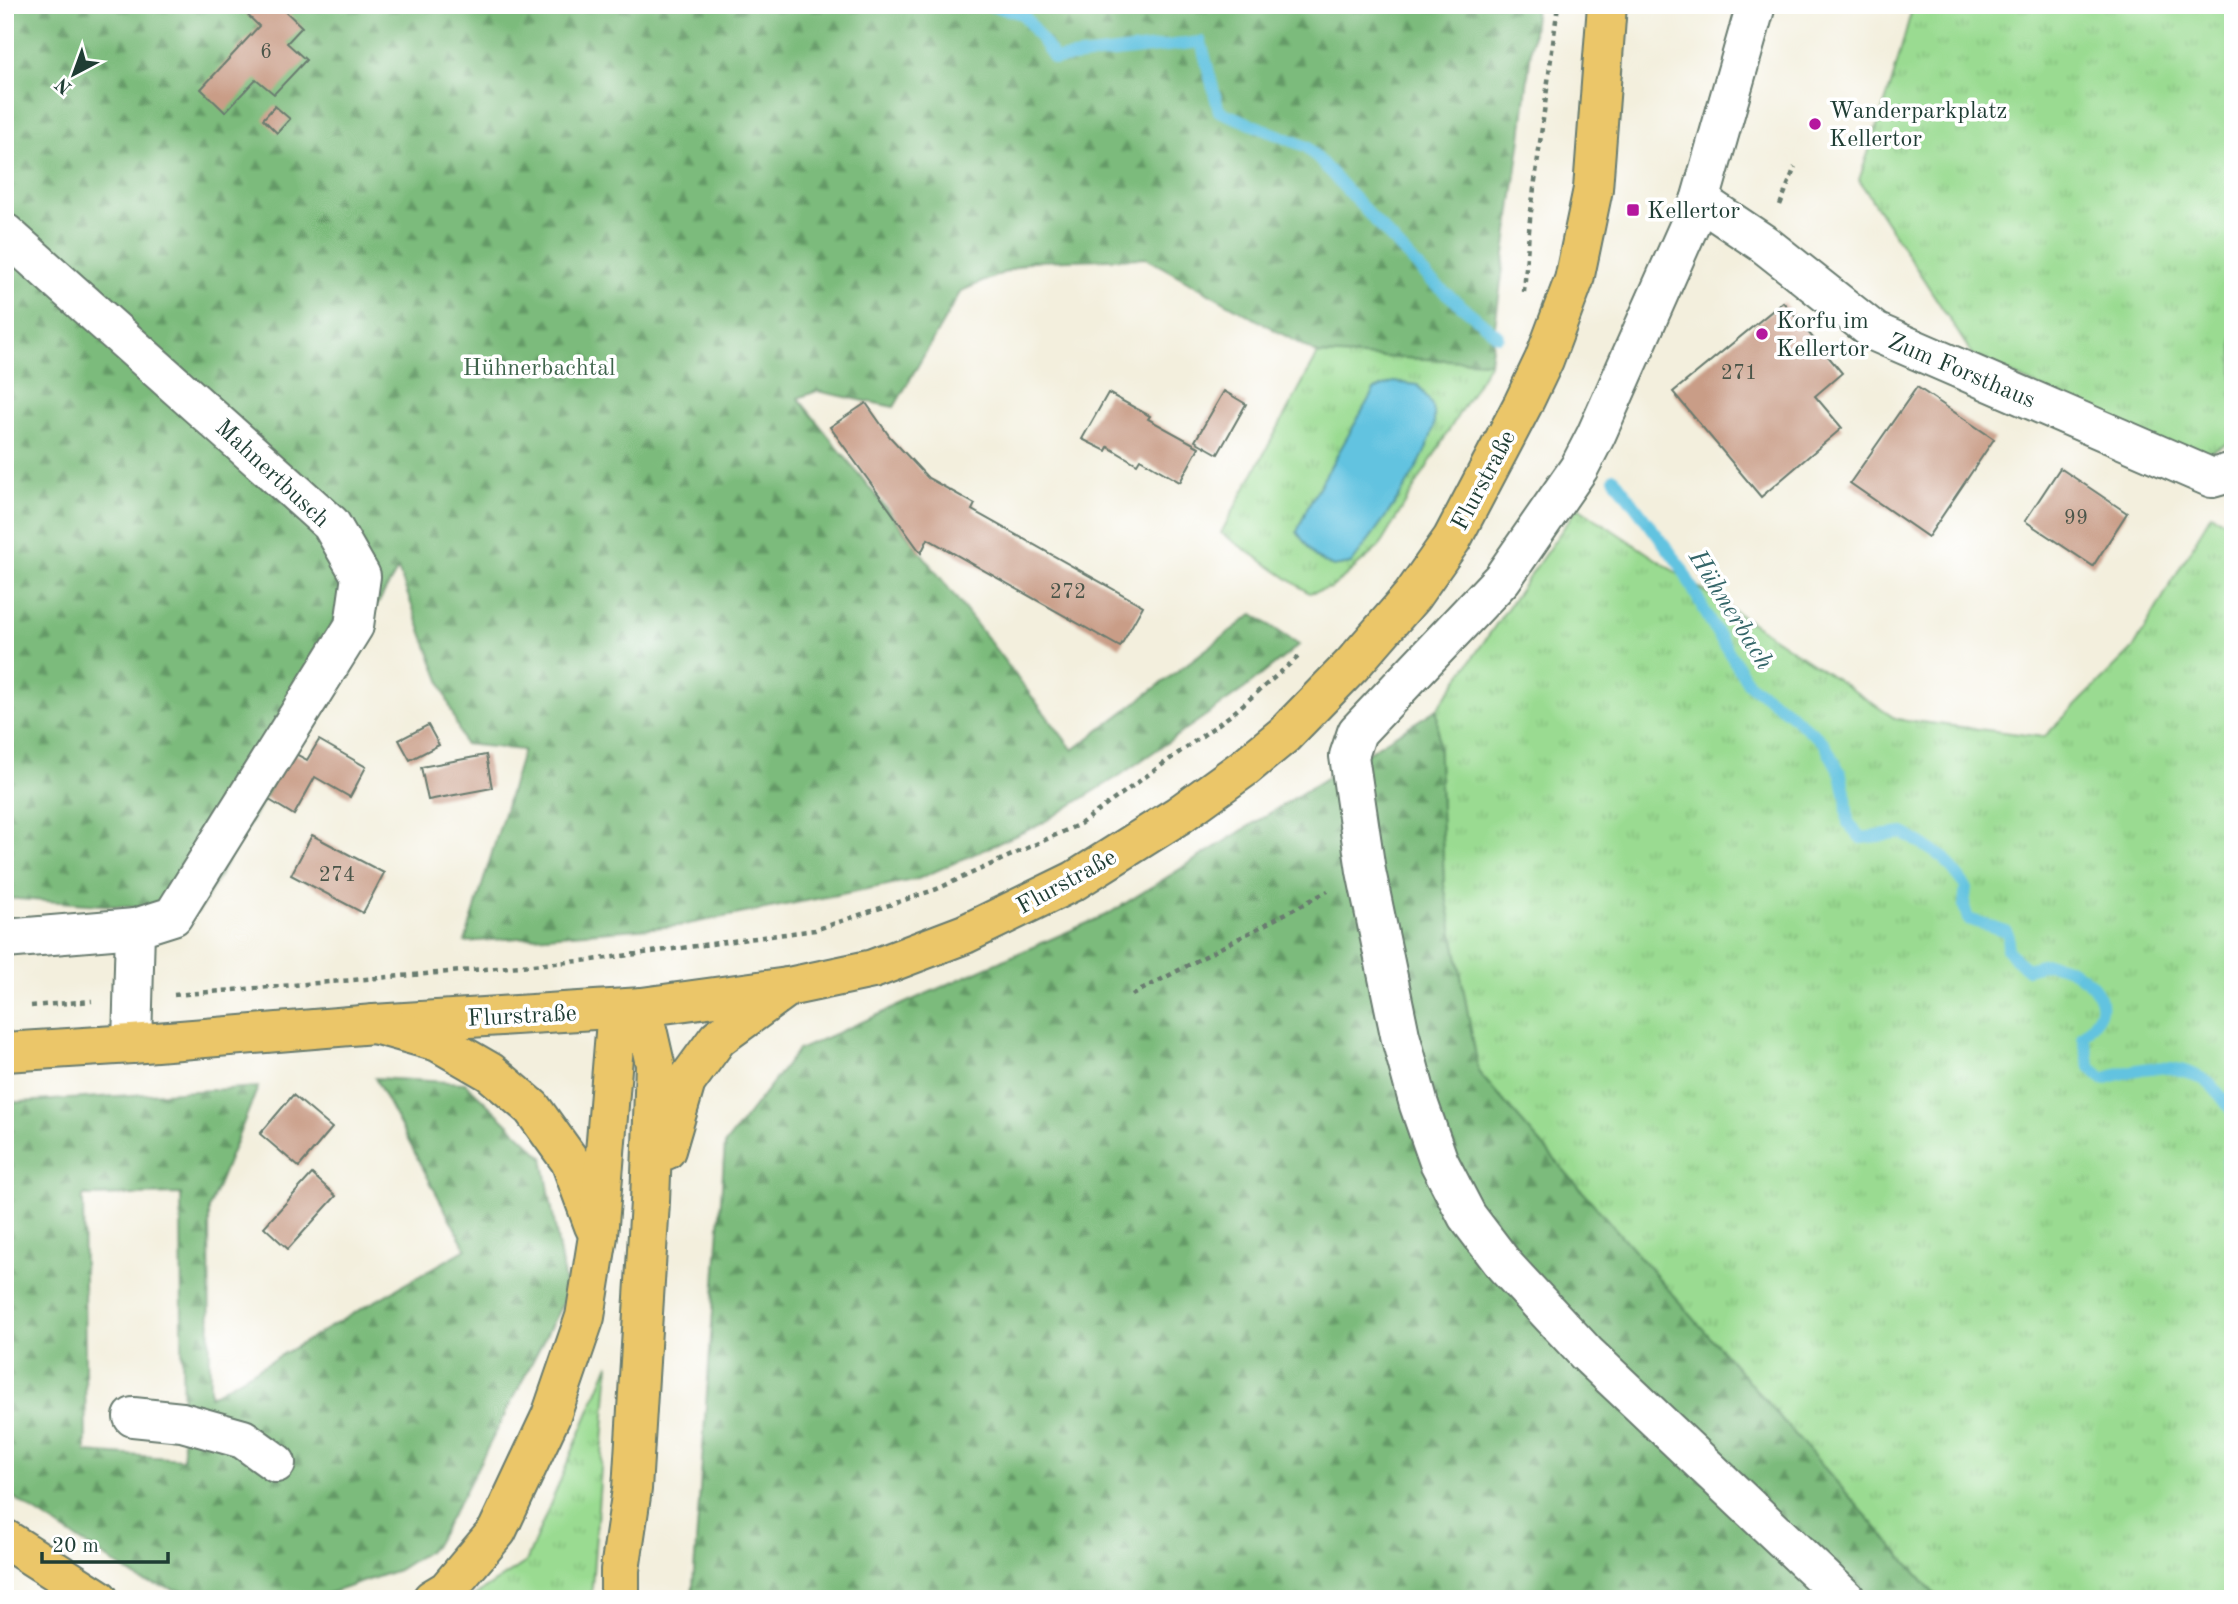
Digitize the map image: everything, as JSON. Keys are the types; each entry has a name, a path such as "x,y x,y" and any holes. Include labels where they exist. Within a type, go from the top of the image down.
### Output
{"main road":[{"name":"Flurstraße","path":"5,1052 629,1008 788,987 873,969 965,934 1074,881 1179,815 1284,735 1352,665 1412,596 1452,539 1544,360 1574,280 1593,189 1607,5"},
{"path":"650,1202 686,1082 718,1038 788,987"},
{"path":"620,1599 620,1570 632,1489 650,1202 655,1064 629,1008"},
{"path":"432,1599 447,1590 497,1531 551,1416 585,1317 629,1008"},
{"path":"374,1024 439,1042 490,1072 531,1108 570,1161 598,1236"},
{"path":"5,1539 99,1599"}],"street":[{"path":"1756,5 1700,201 1579,468 1502,579 1357,732 1349,756 1366,871 1400,1035 1419,1105 1439,1162 1467,1216 1505,1266 1586,1353 1846,1599"},
{"name":"Zum Forsthaus","path":"1700,201 1764,244 1875,332 2222,475"},
{"name":"Mahnertbusch","path":"5,233 331,524 361,576 354,626 173,916 135,928 5,939"},
{"path":"132,1044 135,928"},
{"path":"133,1417 182,1422 243,1439 276,1463"}],"path":[{"path":"1523,296 1530,219 1558,5"},
{"path":"18,1007 592,960 815,930 937,889 1080,824 1231,715 1299,657"},
{"path":"1132,995 1366,871"}],"green space":[{"name":"Hühnerbachtal","path":"5,5 1536,5 1521,138 1490,362 1318,354 1146,258 1031,261 961,291 894,407 817,391 798,398 1073,750 1253,614 1299,645 1244,689 1119,776 1039,825 918,879 678,926 465,942 523,750 464,744 398,569 198,912 5,898"},
{"path":"1913,5 2233,5 2233,441 2195,458 1974,357 1859,180 1892,82"},
{"path":"1318,354 1490,362 1379,547 1331,588 1309,593 1221,533"},
{"path":"1578,507 1896,719 2044,737 2133,649 2211,514 2233,525 2233,1599 1939,1599 1479,1073 1444,885 1437,709"},
{"path":"1437,709 1444,885 1479,1073 1939,1599 692,1599 725,1144 798,1050 1108,914"},
{"path":"375,1078 465,1083 543,1157 567,1295 434,1547 398,1570 321,1596 303,1599 214,1599 142,1581 5,1492 5,1103 258,1087 209,1208 210,1396 466,1249","holes":["181,1194 183,1459 86,1452 83,1196"]},
{"path":"609,1364 591,1599 469,1599 526,1562"}],"water":[{"path":"1393,382 1418,385 1430,402 1434,424 1428,443 1405,488 1351,564 1333,567 1316,558 1297,532 1307,508 1374,390"}],"building":[{"path":"237,5 279,5 302,27 287,43 306,60 274,94 256,79 225,112 201,89 259,26"},
{"path":"275,106 290,119 277,133 263,119"},
{"path":"1783,302 1842,373 1815,396 1842,428 1761,497 1673,392"},
{"path":"1917,387 1994,439 1928,537 1850,483"},
{"path":"1224,391 1246,404 1218,454 1195,441"},
{"path":"1108,393 1199,447 1180,482 1140,459 1137,464 1108,447 1106,451 1082,439"},
{"path":"866,403 890,437 928,478 975,504 972,510 1143,606 1120,647 928,539 921,553 830,427"},
{"path":"2060,468 2127,513 2093,566 2025,521"},
{"path":"428,725 439,745 410,760 399,740"},
{"path":"319,740 366,767 350,797 315,777 294,815 266,798 292,752 307,760"},
{"path":"486,755 492,788 428,800 421,767"},
{"path":"312,835 384,873 363,913 291,875"},
{"path":"293,1095 332,1128 299,1167 260,1134"},
{"path":"312,1174 336,1196 288,1249 264,1227"}],"waterway":[{"name":"Hühnerbach","path":"987,5 1023,14 1055,59 1201,42 1219,111 1307,147 1429,279 1498,336"},
{"name":"Hühnerbach","path":"1614,478 1680,565 1748,683 1824,743 1841,774 1848,823 1861,838 1904,833 1944,858 1966,887 1964,906 1968,919 2006,931 2009,937 2007,949 2027,969 2046,964 2058,965 2086,980 2099,995 2101,1004 2095,1022 2083,1036 2090,1067 2103,1079 2141,1069 2178,1069 2207,1082 2233,1112"},
{"name":"Hühnerbach","path":"2233,1147 2227,1170 2233,1209"},
{"name":"Hühnerbach","path":"2233,1219 2233,1240"}],"place":[{"name":"Wanderparkplatz Kellertor","path":"1815,124"},
{"name":"Kellertor","path":"1633,210"},
{"name":"Korfu im Kellertor","path":"1762,334"}]}
